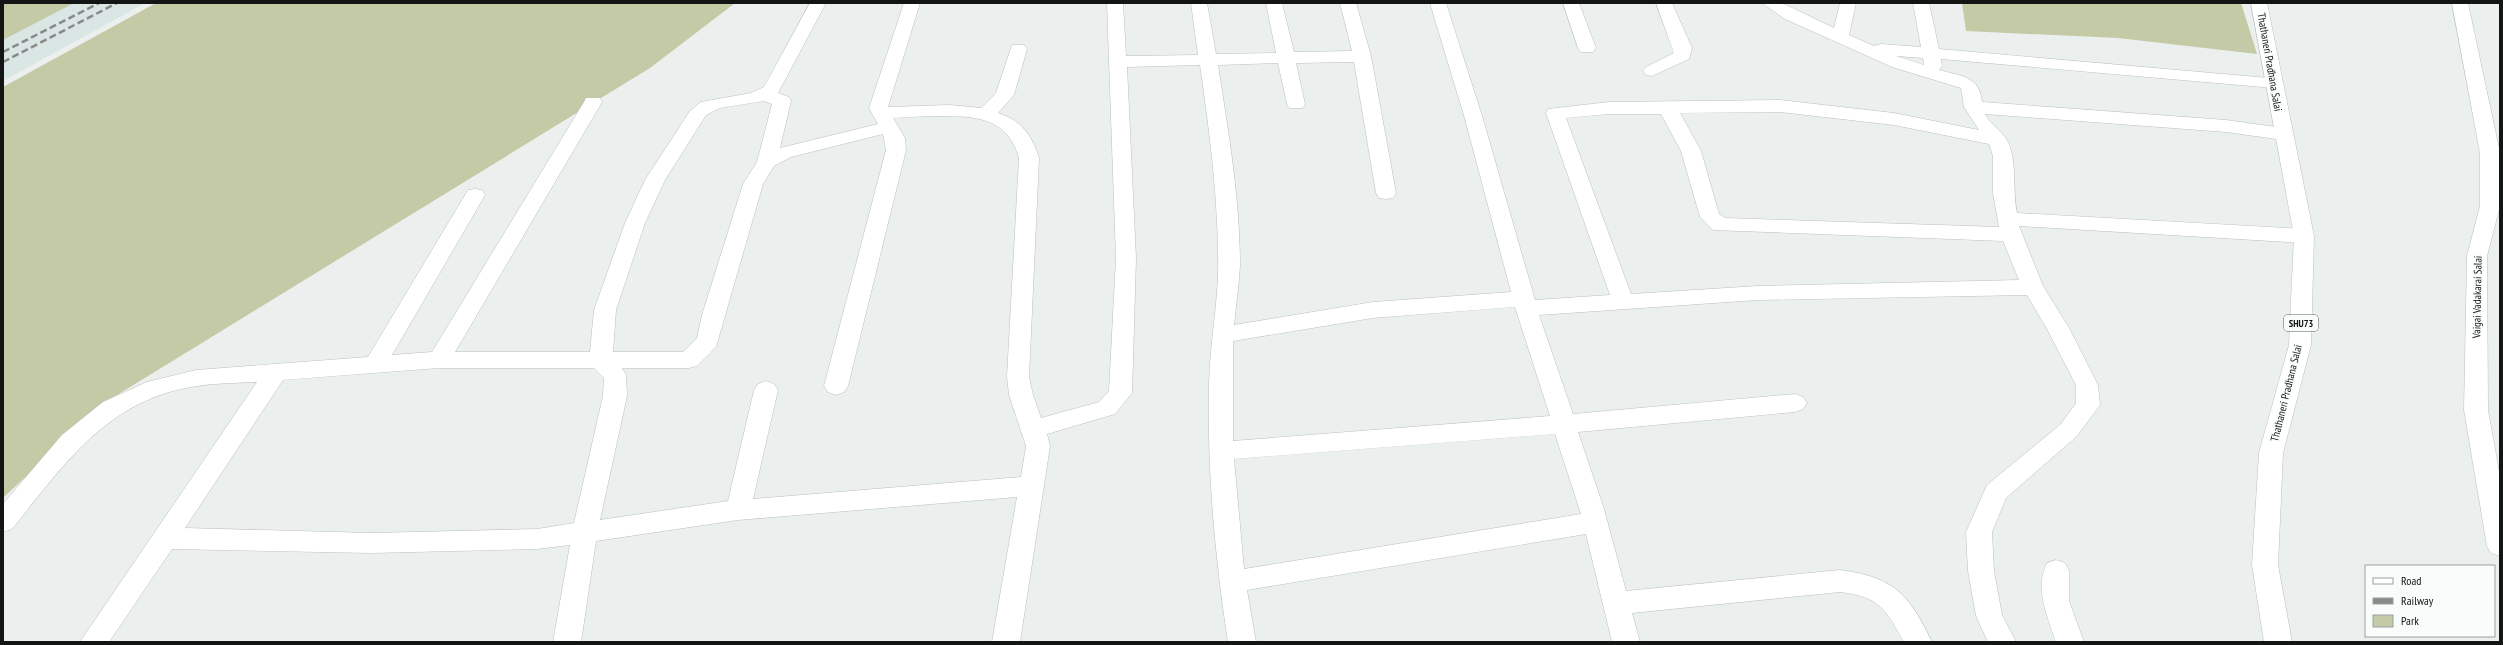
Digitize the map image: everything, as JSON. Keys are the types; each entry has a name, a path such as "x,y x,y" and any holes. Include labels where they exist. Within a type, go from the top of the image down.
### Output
{"street":[{"path":"566,642 585,532 615,396 615,375 601,361 605,310 636,223 655,180 699,111 709,104 719,101 757,98 771,90 818,3"},
{"path":"836,386 896,150 895,138 884,120 880,97 912,3"},
{"path":"1034,429 1107,408 1120,393 1126,258 1115,3"},
{"path":"1200,3 1219,134 1227,221 1229,255 1223,335 1222,496 1232,582 1242,642"},
{"path":"1274,3 1296,104"},
{"path":"1348,3 1362,56 1386,193"},
{"path":"1438,3 1474,119 1525,304 1595,522 1626,642"},
{"path":"1571,3 1587,48"},
{"path":"1652,70 1683,56 1683,48 1664,3"},
{"path":"1770,3 1791,15 1866,48 1935,76 1967,84 1972,91 1973,107 1986,129 1997,140 2003,156 2003,193 2009,226 2033,287 2058,328 2087,385 2088,405 2069,430 1996,492 1979,532 1981,571 1989,616 2002,642"},
{"path":"1840,36 1848,3"},
{"path":"1920,3 1932,53 1935,76"},
{"name":"Thathaneri Pradhana Salai","path":"2259,3 2283,134 2304,236 2300,345 2271,453 2265,565 2278,642"},
{"name":"Vaigai Vadakarai Salai","path":"2460,3 2490,152 2490,206 2477,256 2476,410 2500,546"},
{"path":"1866,48 2274,83"},
{"path":"985,115 1004,95 1018,49"},
{"path":"1117,62 1362,56"},
{"path":"3,522 70,441 111,408 155,388 196,378 439,360 689,360 708,341 713,315 753,184 767,162 782,101 764,95"},
{"path":"439,360 593,102"},
{"path":"1623,301 1556,113 1609,108 1780,106 1839,111 1894,119 1997,140"},
{"path":"1973,107 2226,126 2283,134"},
{"path":"1675,108 1670,111 1671,116 1691,151 1710,217 1720,225 2009,226 2304,236"},
{"path":"767,162 784,153 884,120 941,111 985,115 997,118 1015,128 1024,140 1029,158 1018,377 1021,395 1034,429 1038,446 1006,642"},
{"path":"375,365 475,195"},
{"path":"1223,335 1373,310 1623,301 1758,293 2033,287"},
{"path":"94,642 276,372"},
{"path":"738,510 766,390"},
{"path":"1222,451 1564,424 1795,403"},
{"path":"165,538 371,543 536,540 738,510 1032,486"},
{"path":"1232,582 1595,522"},
{"path":"2056,571 2056,601 2070,642"},
{"path":"1616,603 1840,581 1864,583 1879,588 1893,601 1918,642"}],"shaded area":[{"path":"3,3 145,3 3,81"}],"green space":[{"path":"3,3 74,3 3,40"},
{"path":"156,3 735,3 650,68 104,403 3,498 3,87"},
{"path":"1962,3 2241,3 2257,54 2118,38 1966,31"}],"railway":[{"path":"3,52 99,3"},
{"path":"3,62 117,3"}]}
